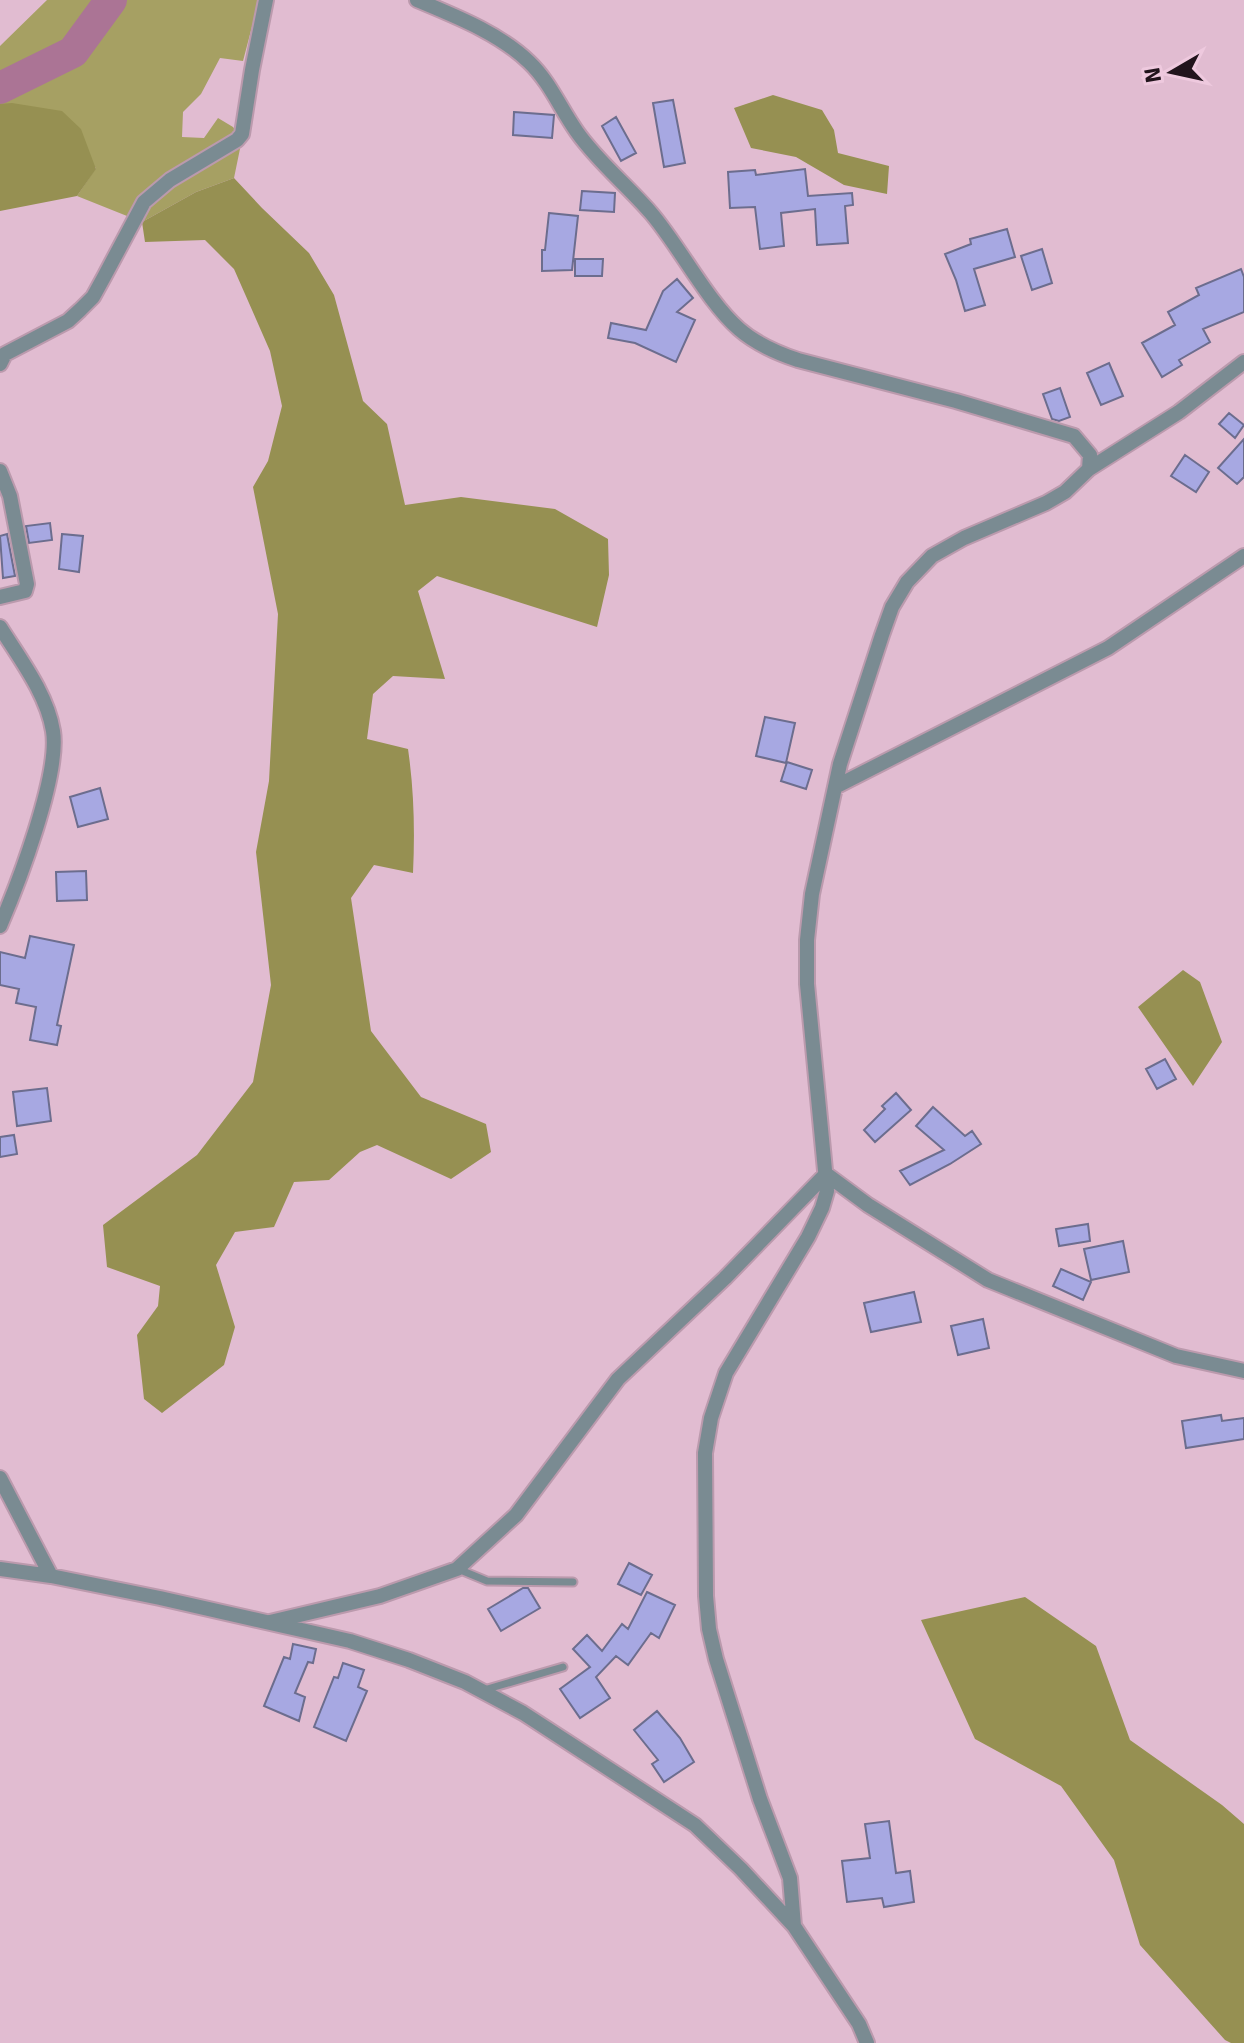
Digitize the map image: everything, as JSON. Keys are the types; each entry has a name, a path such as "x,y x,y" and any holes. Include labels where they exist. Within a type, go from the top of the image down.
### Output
{"street":[{"path":"0,364 5,354 68,321 93,297 144,202 170,180 242,134 266,0"},
{"path":"417,0 499,39 531,64 551,88 577,133 669,235 721,309 739,329 778,353 1074,436 1090,455 1089,469"},
{"path":"794,1926 790,1878 760,1799 709,1629 705,1453 711,1418 726,1373 817,1221 827,1191 811,1034 807,940 812,894 846,745 892,607 917,569 932,556 964,538 1065,492 1089,469 1179,412 1244,362"},
{"path":"0,471 10,496 27,584 25,591 19,594 0,597"},
{"path":"835,787 1108,648 1244,556"},
{"path":"0,627 46,707 53,732 53,757 45,795 15,892 0,926"},
{"path":"826,1174 868,1205 988,1280 1176,1356 1244,1371"},
{"path":"270,1622 380,1596 457,1569 516,1515 618,1379 725,1278 826,1174"},
{"path":"0,1478 51,1576"},
{"path":"0,1569 51,1576 350,1641 465,1682 536,1722 695,1825 794,1926 859,2024 867,2043"}],"lane":[{"path":"457,1569 487,1581 573,1582"},
{"path":"480,1691 563,1667"}],"shaded area":[{"path":"47,0 259,0 243,61 220,58 201,94 183,112 182,137 204,138 218,118 233,127 242,139 234,178 196,192 142,222 77,196 96,168 0,104 0,46"},
{"path":"773,95 822,110 834,130 838,153 889,166 887,194 844,185 796,157 751,148 734,108"},
{"path":"0,104 62,111 81,129 96,169 77,196 0,211"},
{"path":"234,178 309,253 334,295 363,401 387,424 405,505 461,497 555,509 608,539 609,575 597,627 437,576 418,591 445,679 393,676 373,694 367,739 408,749 414,842 413,873 374,865 351,898 371,1031 421,1097 486,1124 491,1152 451,1179 377,1145 360,1152 329,1180 294,1182 274,1227 235,1232 216,1265 235,1327 224,1365 162,1413 144,1399 137,1335 158,1306 160,1286 107,1267 103,1225 197,1155 253,1082 271,985 256,852 269,781 278,614 253,487 268,461 282,406 270,351 234,269 205,240 145,242 142,222 196,192"},
{"path":"1183,970 1200,982 1222,1042 1193,1086 1138,1007"},
{"path":"1025,1597 1096,1646 1130,1740 1244,1824 1244,2043 1225,2040 1140,1945 1114,1860 1061,1786 975,1739 921,1620"}],"building":[{"path":"673,100 685,163 664,167 653,103"},
{"path":"514,112 554,115 552,138 513,135"},
{"path":"616,117 636,153 621,161 602,126"},
{"path":"805,169 808,196 852,193 853,205 845,206 848,243 817,245 815,209 781,213 784,246 760,249 755,207 730,208 728,172 755,170 756,175"},
{"path":"582,191 615,193 614,212 580,210"},
{"path":"549,213 578,216 572,270 542,271 542,250 545,250"},
{"path":"1007,229 1015,257 974,269 985,305 965,311 945,254 971,244 970,239"},
{"path":"1042,249 1052,283 1032,290 1021,256"},
{"path":"575,259 603,259 602,276 575,276"},
{"path":"1241,269 1244,277 1244,312 1203,329 1210,342 1179,360 1182,365 1162,377 1142,343 1175,325 1168,312 1199,295 1196,288"},
{"path":"677,279 693,298 677,312 695,320 676,362 635,343 608,338 611,323 646,330 663,291"},
{"path":"1109,363 1123,396 1101,405 1087,373"},
{"path":"1060,388 1070,417 1059,421 1052,419 1043,394"},
{"path":"1229,413 1244,425 1235,438 1219,424"},
{"path":"1244,439 1244,477 1237,484 1218,468"},
{"path":"1185,455 1209,472 1196,492 1171,476"},
{"path":"50,523 52,540 29,543 26,526"},
{"path":"7,534 15,576 3,578 0,536"},
{"path":"62,534 83,536 79,572 59,569"},
{"path":"765,717 795,723 786,763 756,756"},
{"path":"787,762 812,770 806,789 781,781"},
{"path":"100,788 108,819 78,827 70,797"},
{"path":"86,871 87,900 57,901 56,872"},
{"path":"30,936 74,945 57,1025 61,1026 57,1045 30,1040 36,1007 16,1003 19,989 0,985 0,952 25,958"},
{"path":"1165,1059 1176,1079 1157,1089 1146,1069"},
{"path":"47,1088 51,1121 17,1126 13,1092"},
{"path":"896,1093 911,1110 875,1142 864,1130"},
{"path":"933,1107 965,1136 972,1131 981,1144 910,1185 900,1171 944,1150 916,1126"},
{"path":"14,1135 17,1154 0,1157 0,1137"},
{"path":"1088,1224 1090,1241 1059,1246 1056,1229"},
{"path":"1123,1241 1129,1272 1091,1280 1084,1249"},
{"path":"1061,1269 1091,1282 1083,1300 1053,1286"},
{"path":"914,1292 921,1322 871,1332 864,1303"},
{"path":"983,1319 989,1348 958,1355 951,1326"},
{"path":"1221,1415 1222,1421 1244,1418 1244,1439 1186,1448 1182,1421"},
{"path":"629,1563 652,1575 641,1595 618,1584"},
{"path":"528,1588 540,1608 501,1631 488,1609"},
{"path":"647,1592 675,1605 659,1638 651,1633 628,1665 616,1656 596,1677 610,1698 580,1718 560,1689 590,1667 573,1649 587,1635 602,1651 622,1624 628,1629"},
{"path":"293,1644 316,1649 313,1663 308,1662 295,1693 305,1697 299,1721 264,1706 284,1657 290,1659"},
{"path":"343,1663 364,1670 358,1687 367,1691 346,1741 314,1727 334,1677 338,1678"},
{"path":"657,1711 680,1738 694,1762 664,1782 652,1764 658,1760 634,1730"},
{"path":"889,1821 896,1873 910,1871 914,1902 884,1907 882,1898 847,1902 842,1861 870,1858 865,1824"}],"waterway":[{"path":"0,88 73,52 111,0"}]}
